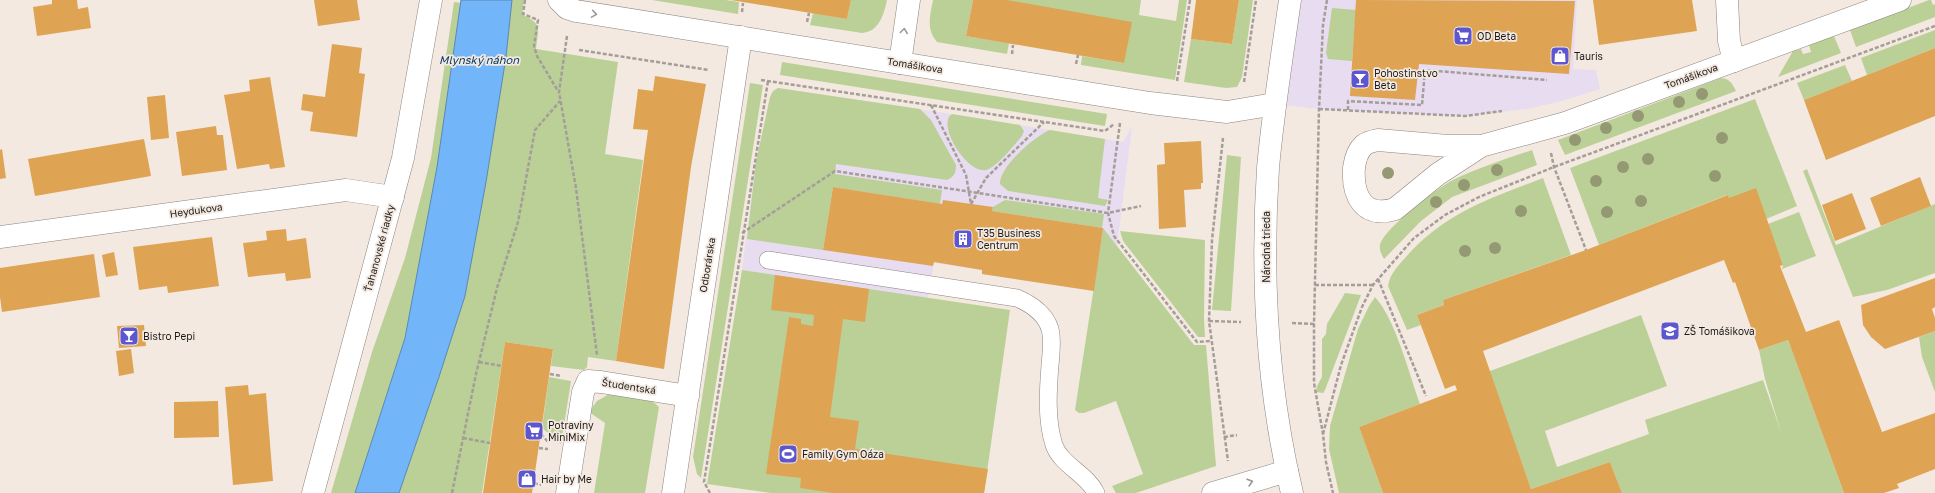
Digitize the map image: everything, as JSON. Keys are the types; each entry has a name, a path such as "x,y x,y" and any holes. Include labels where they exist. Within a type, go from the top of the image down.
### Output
{"street":[{"name":"Ťahanovské riadky","path":"313,493 403,158 431,0"},
{"path":"900,63 909,0"},
{"name":"Národná trieda","path":"1290,0 1275,104 1266,205 1266,302 1273,379 1287,471 1292,493"},
{"path":"1727,0 1729,41 1734,60"},
{"name":"Tomášikova","path":"1481,146 1438,174 1395,209 1388,211 1370,210 1359,200 1353,182 1355,162 1358,152 1364,145 1371,142 1378,140 1448,146 1481,146 1565,122 1900,0"},
{"name":"Tomášikova","path":"565,5 741,37 1072,92 1227,112 1275,104"},
{"name":"Odborárska","path":"673,493 741,37"},
{"name":"Heydukova","path":"0,237 346,190 393,197"},
{"name":"Študentská","path":"567,493 584,386 588,381 688,396"},
{"path":"1222,490 1287,471"}],"lane":[{"path":"768,260 1018,298 1033,305 1050,328 1052,343 1049,387 1049,418 1054,446 1063,458 1085,478 1096,493"}],"path":[{"path":"525,0 523,14 538,20 534,46 537,56 559,92"},
{"path":"1177,85 1190,0"},
{"path":"1222,490 1224,437 1211,341 1209,290 1211,254 1230,93 1240,88 1244,81 1256,0"},
{"path":"1326,0 1323,25 1319,109 1315,285 1315,392 1323,434 1326,462 1333,493"},
{"path":"565,5 559,92 576,188 601,382"},
{"path":"1323,434 1341,364 1362,307 1373,285 1414,238 1445,215 1479,197 1554,167 1935,26"},
{"path":"579,50 636,58 768,81 1105,131 1120,118 1108,213 1114,236 1197,342 1211,341"},
{"path":"1348,110 1348,101 1422,105 1425,70 1547,80"},
{"path":"710,493 704,482 742,233 768,81"},
{"path":"452,493 479,362 497,288 518,222 535,130 560,101"},
{"path":"931,105 966,175 971,204 986,178 1044,121"},
{"path":"1319,109 1465,116 1504,111"},
{"path":"1538,130 1550,147 1554,167 1586,250"},
{"path":"742,233 835,171 1108,213 1141,206"},
{"path":"1378,279 1426,396"},
{"path":"1315,285 1373,285"},
{"path":"479,362 502,366"},
{"path":"1224,437 1238,435"},
{"path":"463,438 490,443"}],"shaded area":[{"path":"1289,0 1577,0 1573,69 1596,70 1600,89 1562,101 1527,109 1465,116 1319,109 1275,104"},
{"path":"778,88 952,114 1123,142 1132,127 1114,270 1094,291 982,274 982,270 934,263 928,298 742,270 756,162 770,97 773,91"}],"green space":[{"path":"512,0 524,0 522,15 533,21 538,28 536,49 618,62 605,154 643,160 616,361 588,357 587,367 584,370 551,366 553,349 505,342 482,493 399,493 465,296 486,182 506,57"},
{"path":"652,0 726,0 739,2 738,14"},
{"path":"851,0 887,0 877,26 868,32 862,33 810,25 813,13 847,19"},
{"path":"933,0 973,0 966,36 1009,43 1007,54 937,42 931,32 930,27"},
{"path":"1007,0 1141,0 1139,15 1176,21 1179,0 1187,0 1175,80 1081,65 1082,56 1124,63"},
{"path":"1239,0 1253,0 1242,77 1237,87 1226,88 1184,82 1191,39 1232,44"},
{"path":"1931,0 1933,5 1935,4 1935,17 1856,47 1850,30"},
{"path":"454,2 461,3 437,167 405,338 355,493 331,493 372,352 405,258 431,158"},
{"path":"1332,8 1356,10 1352,61 1328,59 1326,53"},
{"path":"1935,30 1935,48 1867,75 1861,58"},
{"path":"1834,36 1841,53 1778,77 1793,51 1801,49 1803,54 1811,52 1809,45"},
{"path":"782,62 1107,114 1105,126 780,75"},
{"path":"1845,65 1852,81 1804,100 1797,83"},
{"path":"1721,78 1727,79 1736,91 1565,155 1558,140"},
{"path":"750,83 763,85 701,478 697,474 693,457"},
{"path":"778,88 920,109 931,120 956,165 955,172 951,178 947,180 836,164 835,174 942,190 940,204 833,187 823,250 747,239 756,162 770,97 773,91"},
{"path":"1755,99 1797,206 1766,219 1729,198 1727,195 1599,245 1570,168"},
{"path":"952,114 1020,125 1024,131 1022,136 995,165 986,170 978,169 962,156 950,137 948,119"},
{"path":"1050,130 1105,139 1098,198 1108,200 1105,206 1008,191 1000,184 1001,177 1011,161 1027,145"},
{"path":"1532,150 1537,165 1452,197 1421,221 1384,259 1380,246 1385,235 1403,217 1426,198 1455,179 1493,163"},
{"path":"1227,155 1241,157 1231,311 1212,310"},
{"path":"1807,169 1836,245 1935,204 1935,273 1887,290 1853,297 1803,171"},
{"path":"1543,178 1571,255 1443,300 1444,305 1417,315 1421,325 1407,330 1388,286 1392,274 1405,258 1435,229 1452,218 1504,193"},
{"path":"1005,200 1104,214 1102,228 992,211 993,207"},
{"path":"1799,212 1816,256 1782,269 1783,265 1768,224"},
{"path":"1103,228 1194,345 1206,345 1216,466 1136,493 1116,493 1112,486 1143,474 1116,401 1084,413 1079,413 1075,410"},
{"path":"1120,231 1205,240 1205,337 1198,337 1123,241"},
{"path":"742,270 1010,310 984,493 771,493 707,484"},
{"path":"1345,293 1361,295 1325,390 1323,393 1316,392 1317,386 1322,377 1322,339 1326,334 1327,324"},
{"path":"1375,297 1383,307 1396,333 1420,404 1359,427 1383,493 1339,493 1329,449 1330,426 1358,329"},
{"path":"1641,315 1667,386 1545,431 1557,467 1649,434 1645,420 1763,380 1781,432 1765,379 1759,350 1788,340 1844,493 1622,493 1610,462 1531,489 1490,375 1490,371"},
{"path":"1935,331 1935,392 1922,357 1919,337"},
{"path":"549,377 571,381 561,444 542,428"},
{"path":"611,393 651,400 659,407 645,493 594,493 605,423 589,412 597,401"}],"water":[{"name":"Mlynský náhon","path":"461,0 512,0 506,57 486,182 465,296 399,493 355,493 405,338 437,167"}],"building":[{"path":"52,0 77,0 78,9 88,7 91,28 37,36 33,7 52,4"},
{"path":"314,0 357,0 360,20 318,26"},
{"path":"731,0 851,0 847,19"},
{"path":"973,0 1007,0 1132,22 1124,63 966,36"},
{"path":"1196,0 1239,0 1232,44 1191,39"},
{"name":"OD Beta","path":"1356,0 1575,1 1569,74 1419,64 1415,100 1350,96"},
{"path":"1593,0 1692,0 1697,31 1599,45"},
{"path":"332,44 362,48 359,73 365,74 357,137 310,131 313,112 301,110 303,94 325,97"},
{"path":"1935,48 1935,116 1826,160 1804,100"},
{"path":"655,76 706,84 691,167 664,369 616,361 648,130 633,129 638,89 653,91"},
{"path":"270,77 285,167 270,169 269,164 237,169 224,95 250,91 249,80"},
{"path":"165,95 169,138 151,140 147,97"},
{"path":"216,126 217,135 223,135 227,170 182,176 176,132"},
{"path":"144,139 151,176 35,196 28,159"},
{"path":"1201,141 1203,183 1201,183 1201,189 1184,190 1186,227 1159,229 1157,165 1165,164 1164,143"},
{"path":"2,149 6,178 0,179 0,150"},
{"path":"1920,177 1931,206 1881,226 1870,198"},
{"name":"T35 Business Centrum","path":"833,187 942,204 943,200 993,207 992,211 1103,228 1094,291 982,274 982,270 934,262 933,266 823,250"},
{"path":"1756,188 1783,265 1780,266 1806,332 1839,320 1882,432 1935,413 1935,469 1897,484 1899,488 1884,493 1844,493 1788,340 1759,350 1735,282 1733,283 1724,260 1483,351 1531,489 1610,462 1622,493 1383,493 1359,427 1457,390 1455,385 1445,389 1417,315 1444,305 1443,300 1586,250 1728,195 1729,198"},
{"path":"1852,193 1866,229 1835,241 1822,205"},
{"path":"286,229 287,241 306,238 311,278 286,281 285,273 248,277 243,243 267,240 266,231"},
{"path":"212,237 219,286 168,293 167,286 139,290 133,247"},
{"path":"114,252 118,275 106,277 102,255"},
{"path":"94,254 100,297 2,312 0,297 0,268"},
{"path":"775,275 869,289 865,322 843,319 830,417 859,421 855,449 988,469 984,493 833,493 800,488 801,478 766,474 789,317 801,319 801,324 813,326 814,315 771,310"},
{"path":"1935,278 1935,307 1932,309 1935,318 1935,331 1885,349 1871,337 1863,325 1861,305"},
{"path":"144,325 146,346 119,348 117,326"},
{"path":"505,342 553,349 532,493 483,493"},
{"path":"131,349 134,373 119,376 116,351"},
{"path":"248,385 249,395 266,393 273,481 233,485 225,387"},
{"path":"218,401 219,437 174,438 174,402"}],"place":[{"name":"OD Beta","path":"1463,36"},
{"name":"Tauris","path":"1560,56"},
{"name":"Pohostinstvo Beta","path":"1360,79"},
{"name":"T35 Business Centrum","path":"963,239"},
{"name":"ZŠ Tomášikova","path":"1670,331"},
{"name":"Bistro Pepi","path":"129,336"},
{"name":"Potraviny MiniMix","path":"534,431"},
{"name":"Family Gym Oáza","path":"788,454"},
{"name":"Hair by Me","path":"527,479"}]}
